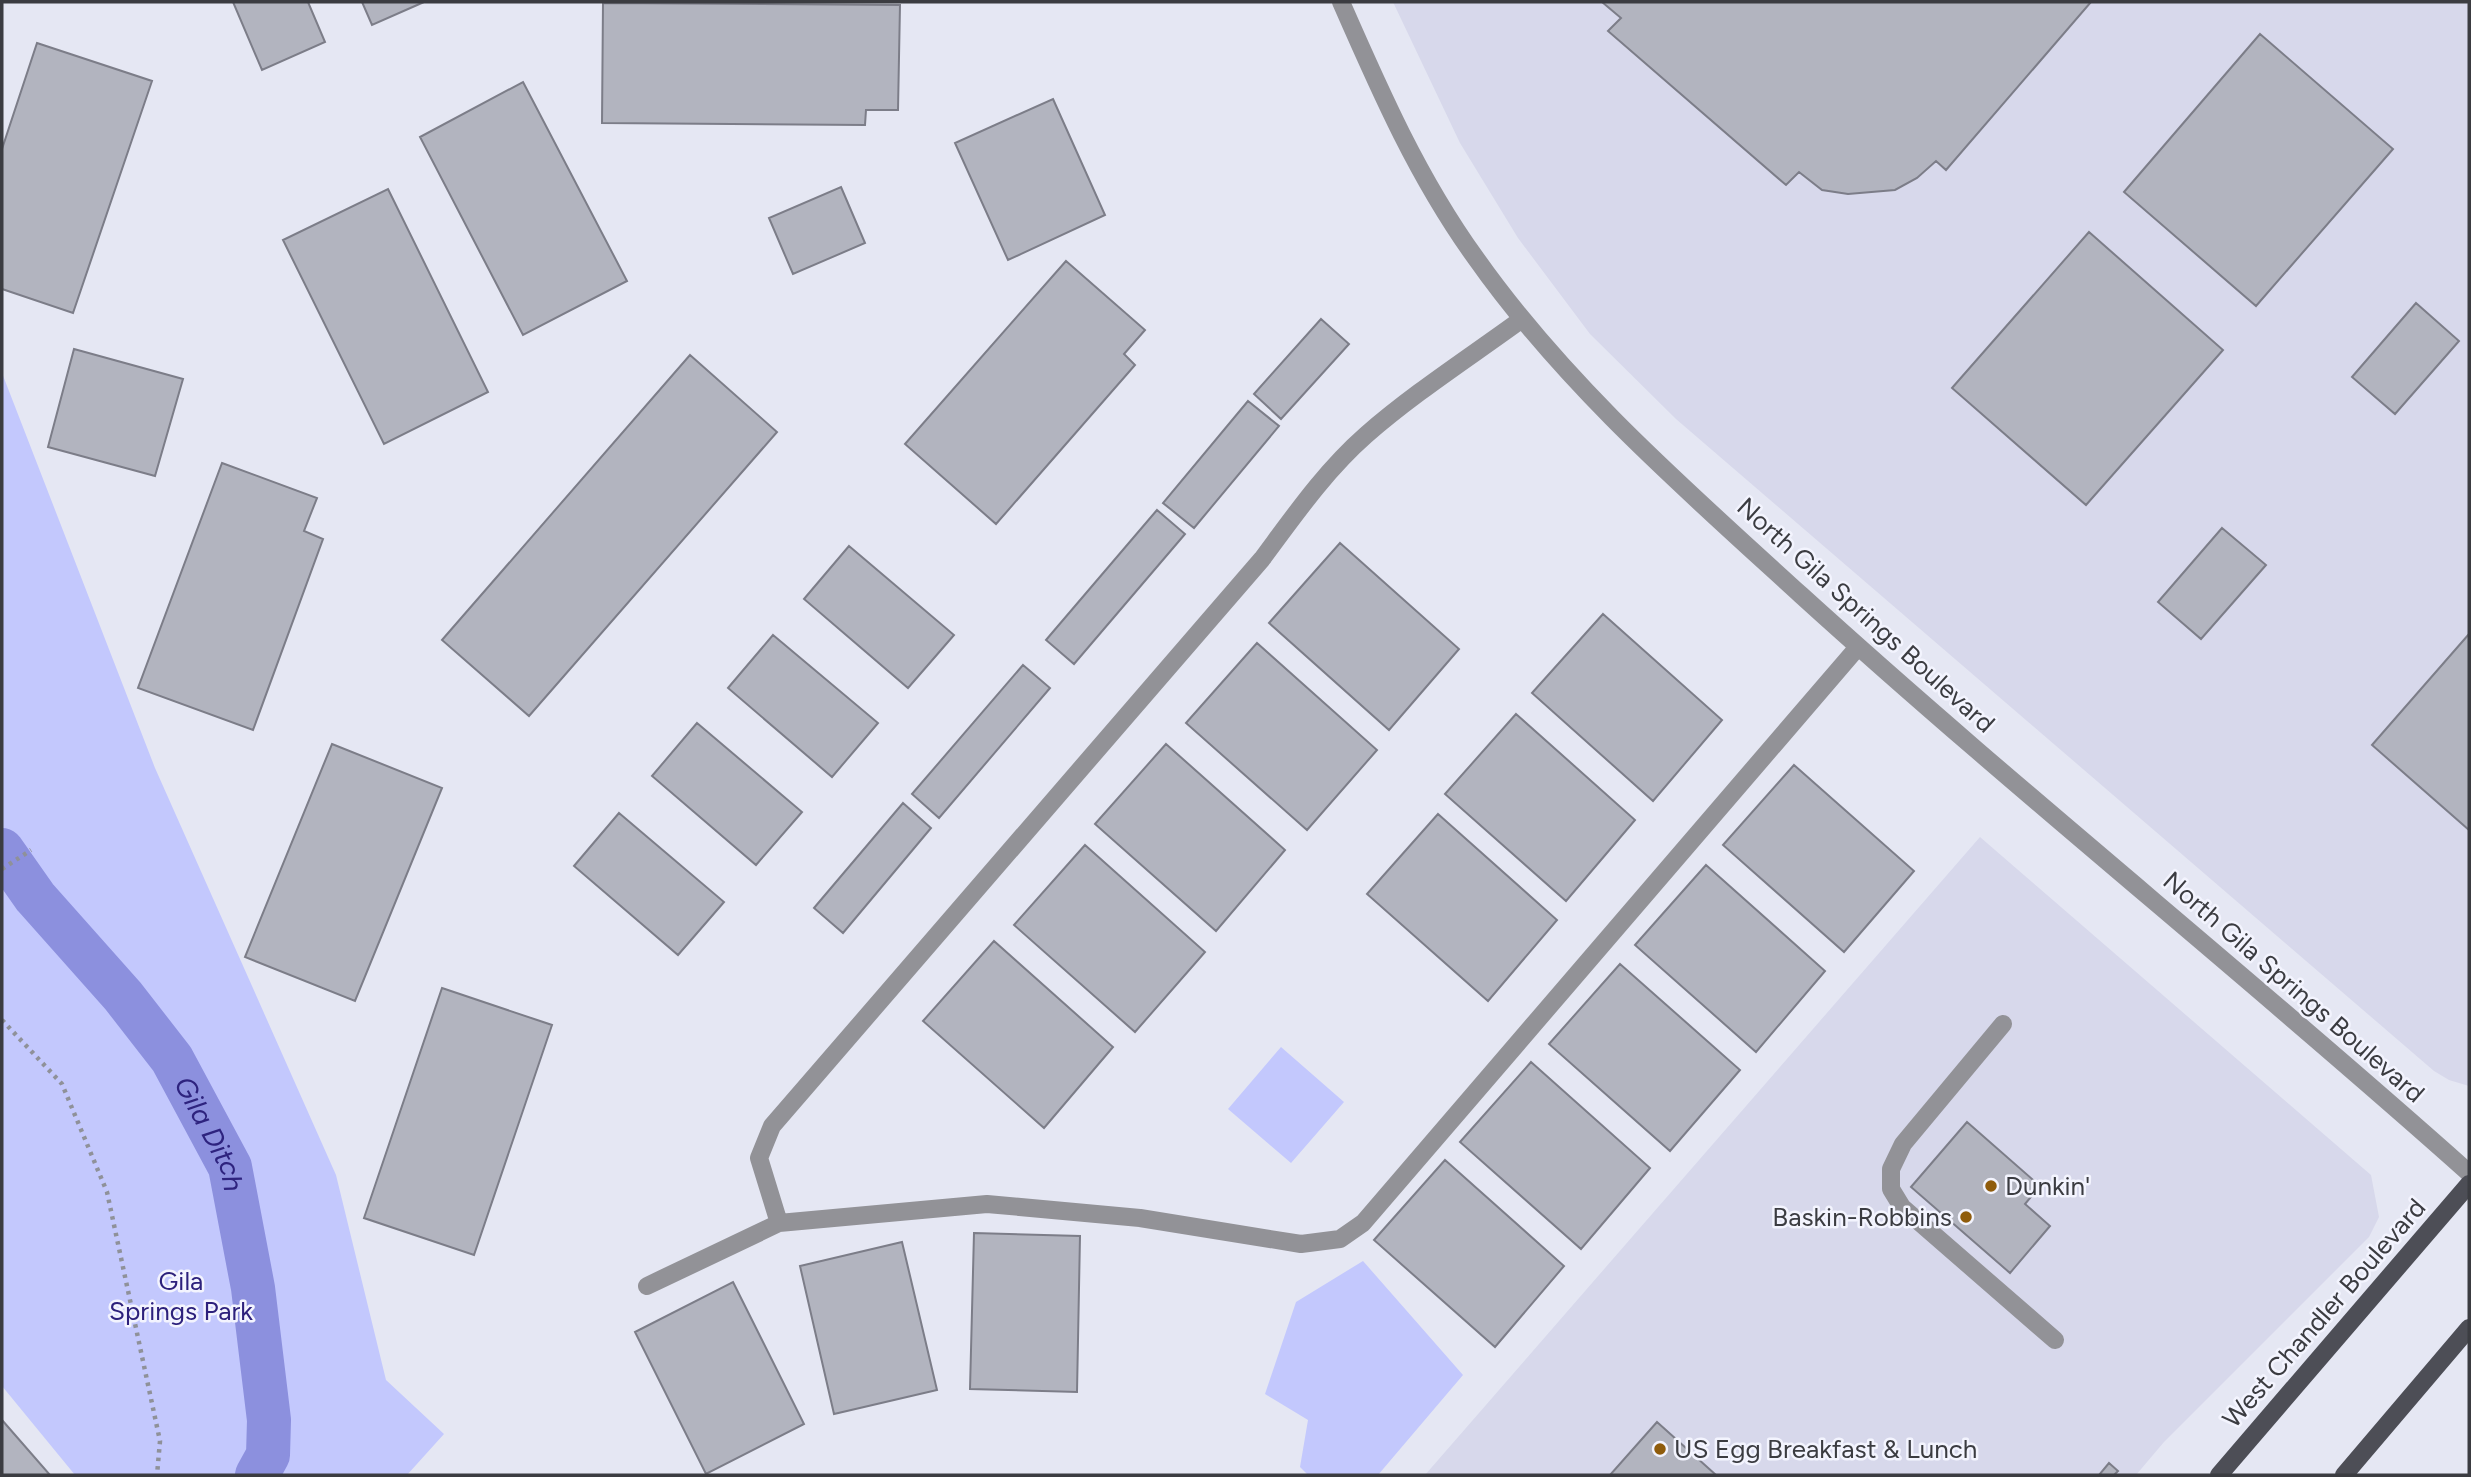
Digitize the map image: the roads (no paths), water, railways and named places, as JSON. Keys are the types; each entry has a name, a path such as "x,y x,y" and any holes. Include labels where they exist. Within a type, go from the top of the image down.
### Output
{"main road":[{"name":"West Chandler Boulevard","path":"2220,1475 2469,1184"},
{"path":"2344,1475 2469,1328"}],"street":[{"name":"North Gila Springs Boulevard","path":"1341,2 1391,116 1423,177 1474,257 1522,319 1583,389 1724,525 1858,647 2469,1173"},
{"path":"779,1223 759,1158 772,1126 1262,559 1323,479 1365,436 1402,405 1522,319"},
{"path":"648,1286 779,1223 987,1204 1140,1218 1301,1244 1339,1239 1363,1223 1858,647"},
{"path":"2003,1024 1903,1144 1891,1169 1891,1189 1902,1207 2055,1340"}],"waterway":[{"name":"Gila Ditch","path":"2,850 35,897 123,996 172,1059 230,1167 253,1288 269,1420 268,1455 257,1475"}],"place":[{"name":"Dunkin'","path":"1991,1186"},
{"name":"Baskin-Robbins","path":"1966,1217"},
{"name":"US Egg Breakfast & Lunch","path":"1660,1449"}],"park label":[{"name":"Gila Springs Park","path":"181,1296"}]}
